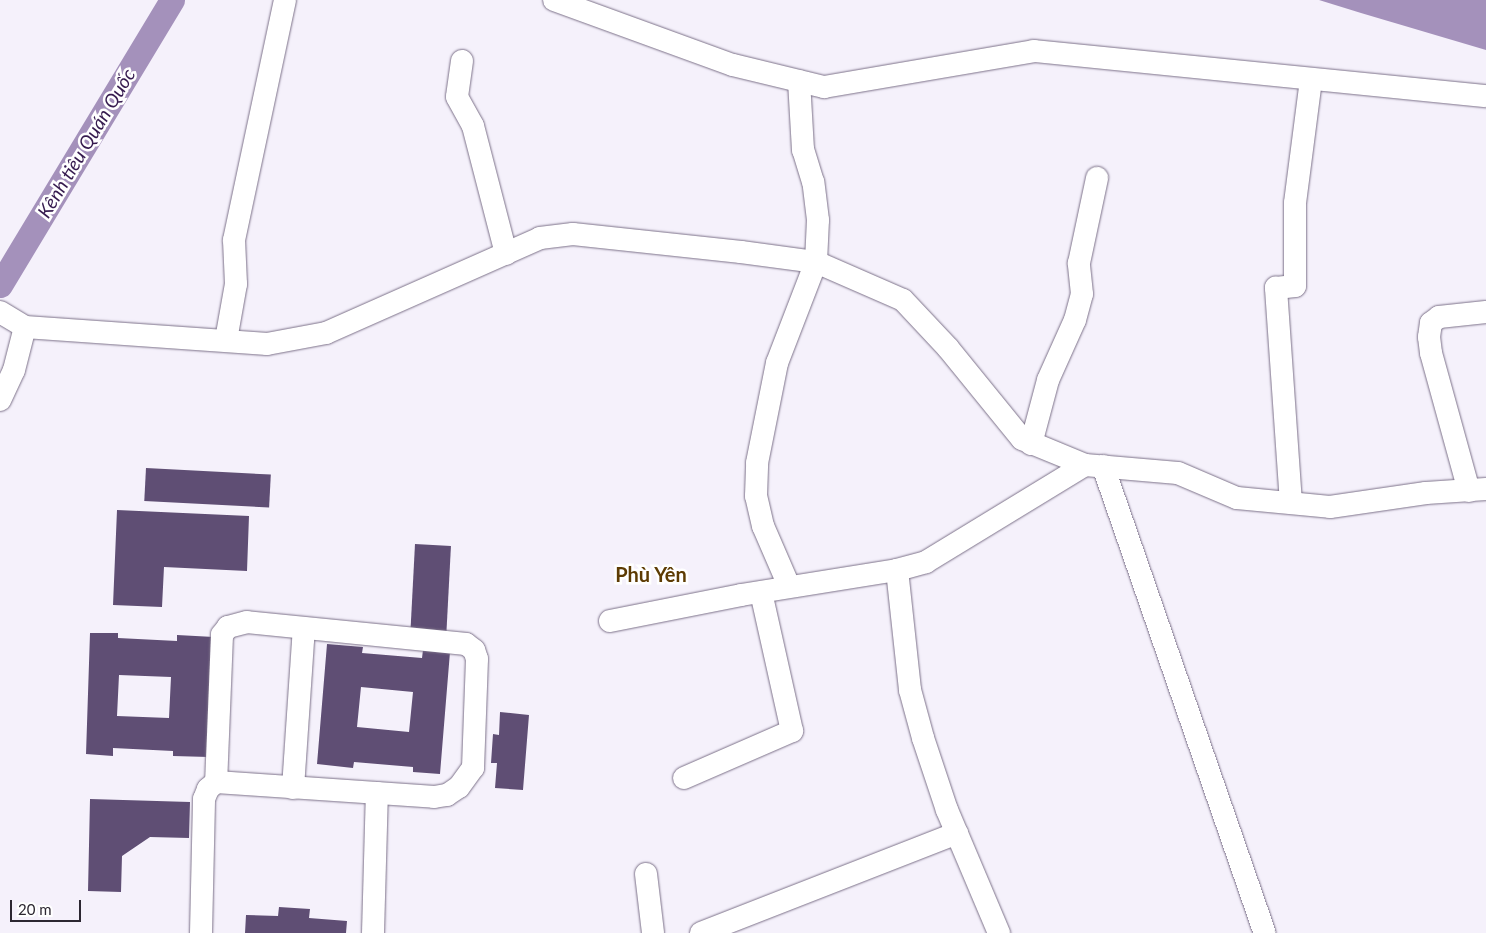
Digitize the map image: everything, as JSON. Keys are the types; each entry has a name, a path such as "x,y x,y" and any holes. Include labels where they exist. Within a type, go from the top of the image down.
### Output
{"street":[{"path":"226,340 236,284 234,240 285,0"},
{"path":"554,0 733,65 824,87 1034,51 1486,96"},
{"path":"462,61 457,97 473,126 506,254"},
{"path":"1291,503 1276,288 1295,286 1294,203 1311,79"},
{"path":"789,586 763,526 756,496 758,464 777,363 816,262 818,220 813,182 803,150 798,81"},
{"path":"1031,444 1048,380 1082,294 1079,263 1097,178"},
{"path":"0,312 25,327 267,344 326,333 540,238 573,234 816,262 903,300 948,348 1003,419 1022,439 1031,444 1094,465 1178,473 1237,498 1330,507 1426,493 1478,490 1431,353 1429,337 1431,323 1439,316 1486,312"},
{"path":"0,400 14,370 25,327"},
{"path":"610,621 789,586 897,570 926,562 1094,465"},
{"path":"1094,465 1265,933"},
{"path":"897,570 910,690 923,738 957,833 999,933"},
{"path":"684,778 792,731 761,592"},
{"path":"201,933 204,799 208,789 216,782 434,797 447,795 467,778 472,768 478,659 474,650 466,644 247,622 234,624 224,631 216,782"},
{"path":"293,788 304,628"},
{"path":"373,933 377,793"},
{"path":"701,933 957,833"},
{"path":"646,874 653,933"}],"shaded area":[{"path":"1319,0 1486,0 1486,50 1361,13"}],"building":[{"path":"146,468 271,475 269,507 144,501"},
{"path":"117,510 249,516 247,571 164,567 162,607 113,605"},
{"path":"415,544 451,546 446,634 410,632"},
{"path":"90,633 118,633 118,638 177,641 177,635 214,637 209,757 173,756 173,751 113,748 113,756 86,754","holes":["119,675 171,677 169,718 117,716"]},
{"path":"327,644 363,647 362,653 422,658 423,650 450,652 440,774 413,772 413,767 354,762 353,768 317,764","holes":["361,687 413,692 409,732 357,727"]},
{"path":"500,712 529,715 523,790 495,788 497,763 491,763 493,734 499,735"},
{"path":"90,799 190,802 189,838 150,837 122,856 121,892 88,891"},
{"path":"279,907 310,909 309,918 347,921 346,933 245,933 246,915 278,916"}],"waterway":[{"name":"Kênh tiêu Quán Quốc","path":"0,285 172,0"}],"district":[{"name":"Phù Yên","path":"651,574"}]}
